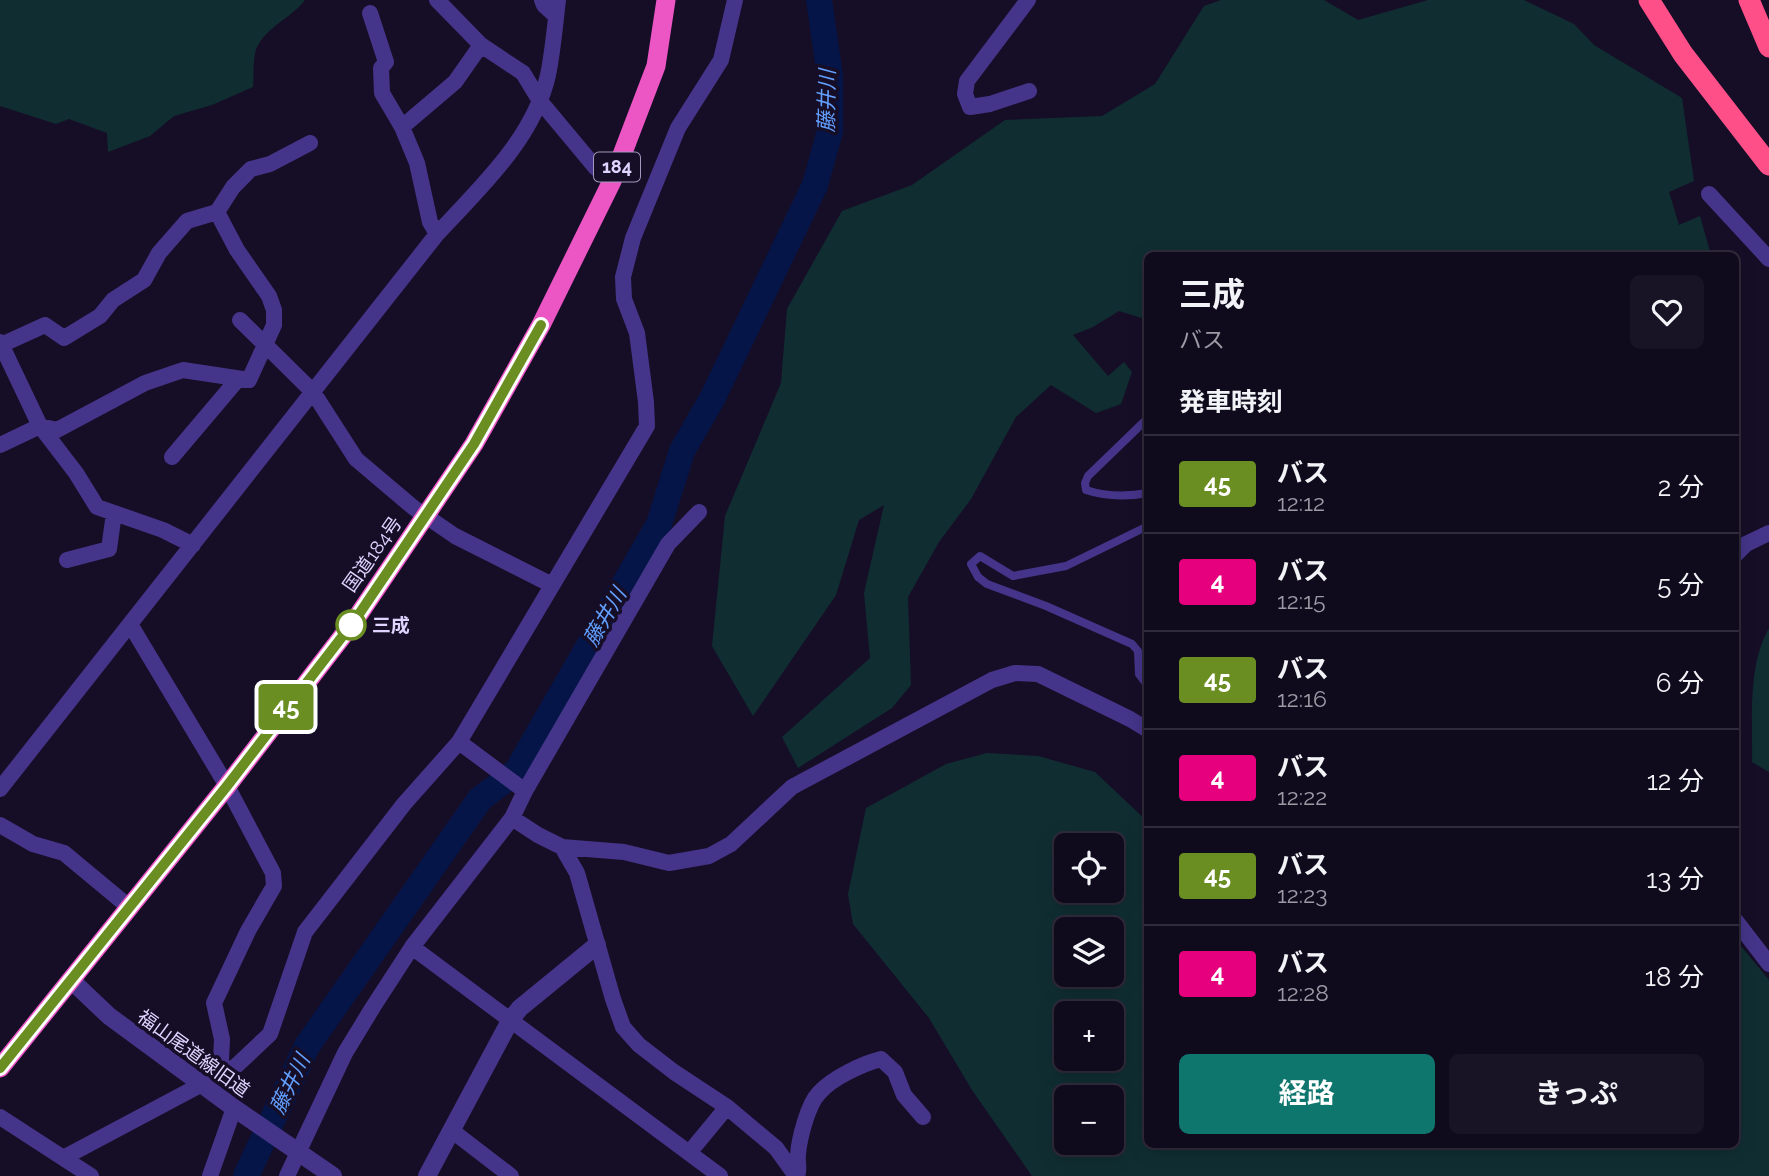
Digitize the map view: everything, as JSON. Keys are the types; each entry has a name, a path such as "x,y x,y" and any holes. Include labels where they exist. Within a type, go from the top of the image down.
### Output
{"highway":[{"name":"国道184号","path":"0,1068 227,786 355,620 474,444 541,325 612,181 656,66 666,0"},
{"path":"1649,0 1683,54 1769,165"},
{"path":"1749,0 1769,47"}],"street":[{"path":"437,0 481,45 523,73 540,101 595,167 612,181"},
{"path":"0,789 437,234 480,188 521,136 540,101 548,75 557,8 544,5 542,0"},
{"path":"63,1158 236,1066 270,1034 304,932 404,804 459,742 647,426 636,333 624,299 623,277 633,238 678,128 721,60 735,0"},
{"path":"1028,0 967,81 965,94 970,107 990,104 1029,91"},
{"path":"370,13 386,62 381,68 382,93 402,127 417,163 430,222 437,234"},
{"path":"402,127 455,82 481,45"},
{"path":"193,544 163,530 97,507 76,473 40,426 0,343 45,325 64,338 100,316 113,300 144,279 159,253 187,221 217,212 233,187 251,169 270,164 310,143"},
{"path":"1709,194 1769,259"},
{"path":"0,445 40,426 57,430 145,383 183,370 249,380 274,325 274,310 269,296 237,250 217,212"},
{"path":"240,320 313,391 356,459 414,508 456,536 552,585"},
{"path":"172,457 238,379"},
{"path":"287,1176 345,1054 412,947 512,818 522,788 668,544 699,512"},
{"path":"67,561 108,549 114,513"},
{"path":"1739,551 1746,544 1769,533"},
{"path":"131,624 227,786 273,873 274,886 248,931 214,1003 222,1039 222,1060 218,1074"},
{"path":"512,818 562,847 624,852 669,863 709,856 731,844 792,787 992,680 1015,673 1038,674 1144,728"},
{"path":"459,742 522,788"},
{"path":"0,825 33,844 64,853 129,908"},
{"path":"562,847 576,873 623,1027 639,1045 727,1107 776,1148 797,1176 800,1172 797,1156 809,1109 819,1093 863,1063 881,1059 895,1072 904,1095 923,1117"},
{"path":"1739,925 1769,964"},
{"path":"427,1176 511,1020 520,1008 597,945"},
{"path":"412,947 720,1176"},
{"name":"福山尾道線旧道","path":"71,980 108,1016 296,1153 333,1176"},
{"path":"689,1153 727,1107"},
{"path":"210,1176 239,1112"},
{"path":"0,1117 91,1176"},
{"path":"450,1130 511,1176"}],"lane":[{"path":"1144,422 1088,476 1085,483 1086,490 1098,494 1125,497 1144,495"},
{"path":"1144,528 1066,566 1013,576 980,556 971,564 978,577 987,584 1046,606 1132,644 1138,651 1139,674 1144,681"}],"green space":[{"path":"0,0 305,0 270,30 259,44 254,57 253,87 212,105 174,116 150,136 108,152 107,133 69,119 56,124 0,106"},
{"path":"1221,0 1324,0 1358,20 1428,0 1524,0 1574,24 1594,45 1682,98 1694,181 1669,192 1679,225 1700,216 1710,252 1144,252 1144,319 1119,311 1093,327 1073,335 1108,376 1124,362 1132,372 1121,404 1096,413 1051,385 1016,417 971,499 939,542 908,597 911,685 892,708 798,768 782,737 870,658 864,593 884,505 859,520 836,595 753,716 712,646 725,516 781,383 787,309 842,211 912,185 1005,120 1102,116 1155,84 1204,6"},
{"path":"1769,628 1769,772 1752,762 1752,728 1754,676 1762,643"},
{"path":"987,753 1038,756 1095,772 1144,818 1144,1148 1739,1148 1739,944 1769,980 1769,1176 1032,1176 972,1090 929,1018 853,924 848,894 866,808 946,764"}],"waterway":[{"name":"藤井川","path":"246,1176 307,1046 480,799 517,771 659,524 682,451 713,397 815,185 830,131 830,76 819,0"}],"bus line":[{"name":"45","path":"0,1068 227,786 355,620 474,444 541,325"}],"place":[{"name":"三成","path":"351,625"}]}
